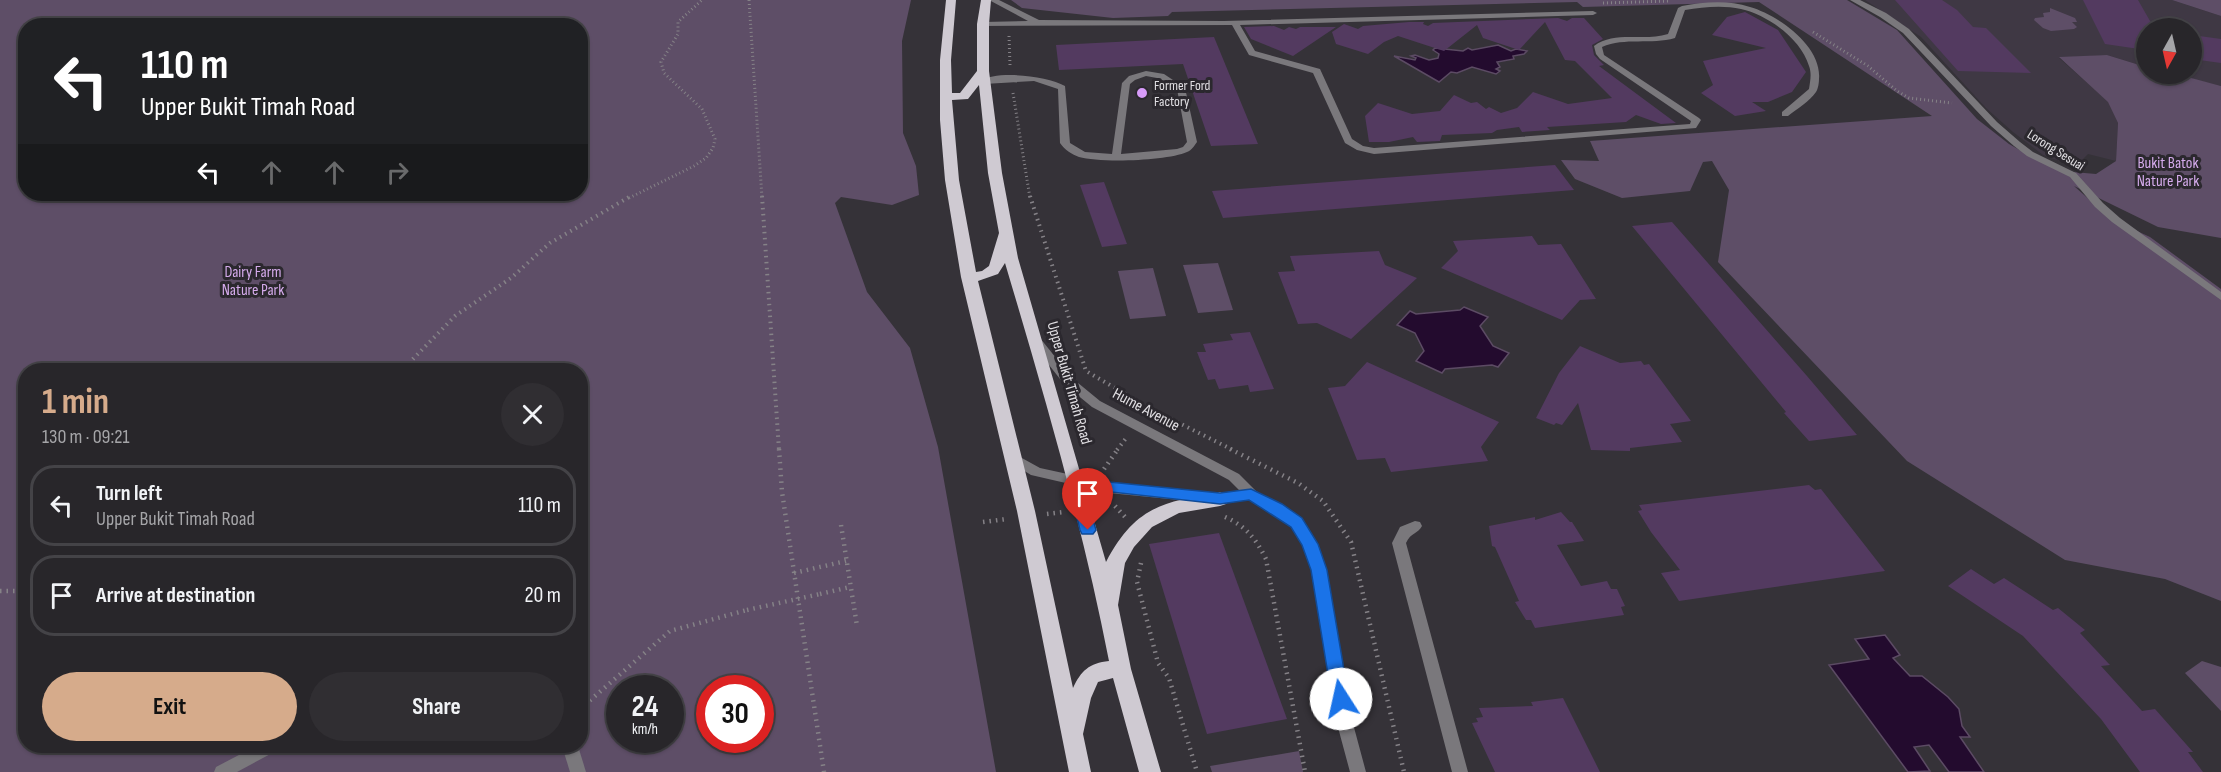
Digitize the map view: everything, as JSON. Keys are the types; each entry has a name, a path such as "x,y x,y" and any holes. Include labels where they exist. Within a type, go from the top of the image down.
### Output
{"highway":[{"path":"951,0 946,97 952,185 968,277 1013,458 1080,772"},
{"name":"Upper Bukit Timah Road","path":"986,0 983,24 984,76 995,173 1005,231 1075,482 1109,610 1121,669 1150,772"},
{"path":"946,97 964,96 984,76"},
{"path":"968,277 988,276 996,269 1005,231"},
{"path":"1109,610 1114,563 1145,522 1175,507 1219,507"},
{"path":"1072,737 1083,690 1088,679 1097,672 1121,669"}],"street":[{"path":"993,0 1036,22"},
{"name":"Lorong Sesuai","path":"1854,0 1883,15 1906,31 1994,124 2017,144 2030,154 2073,175 2098,205 2116,220 2221,297"},
{"path":"1234,22 1252,53 1317,71 1348,141 1360,148 1374,151 1693,126 1696,120 1680,107 1601,56 1598,46 1620,38 1665,40 1672,36 1682,8 1702,5 1740,6 1778,24 1791,33 1807,51 1815,68 1813,90 1785,114"},
{"path":"983,24 1036,22 1128,24 1593,13"},
{"path":"984,76 1051,81 1062,88 1065,143 1070,149 1082,154 1116,156 1173,153 1187,149 1192,142 1181,87 1169,78 1150,74 1131,77 1126,83 1116,156"},
{"name":"Hume Avenue","path":"1036,341 1068,381 1096,404 1234,477 1251,495 1296,522 1310,544 1319,570 1344,720 1358,772"},
{"path":"1013,458 1036,472 1075,482 1219,507 1251,495"},
{"path":"1415,526 1405,531 1399,543 1460,772"},
{"path":"222,772 257,753"},
{"path":"572,753 578,772"}],"path":[{"path":"410,363 455,316 512,279 550,243 645,189 706,158 713,148 714,139 702,109 664,73 661,62 678,34 678,22 702,0"},
{"path":"749,0 782,492 824,772"},
{"path":"1599,3 1679,1"},
{"path":"1008,24 1011,79 1027,188 1086,371 1151,409"},
{"path":"1807,28 1868,66 1897,91 1909,98 1931,102 1974,102"},
{"path":"1219,507 1252,533 1266,560 1305,772"},
{"path":"841,525 857,626"},
{"path":"794,573 846,561"},
{"path":"1141,561 1137,582 1158,663 1169,678 1197,772"},
{"path":"588,702 670,631 747,610 850,587"},
{"path":"0,591 18,591"}],"shaded area":[{"path":"1865,0 2172,0 2221,16 2221,86 2202,82 2202,18 2136,18 2136,64 2107,55 2059,58 2109,102 2118,123 2116,161 2088,154 2079,163 2057,160 2043,155 1986,108 1921,37"},
{"path":"1498,45 1511,51 1516,49 1527,51 1524,54 1513,56 1514,59 1497,62 1500,67 1496,69 1500,71 1496,74 1472,67 1457,73 1451,72 1439,82 1394,56 1415,60 1416,58 1411,56 1415,55 1429,60 1438,58 1439,54 1433,50 1435,48 1463,51 1468,48 1472,50"},
{"path":"1464,307 1488,317 1480,326 1493,346 1509,353 1498,367 1492,365 1445,369 1442,373 1416,361 1424,351 1415,333 1397,325 1410,311 1416,314 1460,310"},
{"path":"1885,635 1900,655 1893,658 1910,676 1922,676 1959,709 1962,726 1970,737 1960,737 1984,772 1949,772 1929,745 1914,747 1930,771 1908,772 1829,665 1869,659 1855,639"}],"green space":[{"name":"Dairy Farm Nature Park","path":"0,0 911,0 902,41 903,133 916,166 919,195 892,205 841,197 835,203 867,292 910,348 938,447 996,772 0,772"},
{"name":"Bukit Batok Nature Park","path":"1011,0 1847,0 1897,30 1977,119 2009,144 2037,160 2073,172 2096,174 2116,161 2118,123 2108,102 2059,57 2107,55 2136,64 2136,84 2202,84 2202,81 2221,86 2221,238 2158,227 2074,186 2111,219 2150,237 2221,289 2221,601 2165,579 2065,560 1907,461 1718,262 1729,190 1712,161 1703,162 1690,191 1622,198 1575,179 1561,160 1599,161 1590,141 1932,116 1759,2 1583,7 1577,2 1172,12 1168,16 1113,18 1022,8"},
{"path":"2172,0 2221,0 2221,16"},
{"path":"2050,8 2075,18 2077,22 2072,22 2077,27 2051,31 2043,28 2034,20 2044,17 2043,13 2050,12"},
{"path":"1218,263 1233,310 1198,313 1183,265"},
{"path":"1153,268 1166,316 1130,319 1118,271"},
{"path":"2202,661 2221,667 2221,711 2185,673"},
{"path":"1299,751 1303,772 1212,772 1210,766"}],"building":[{"path":"1895,0 1942,0 1957,10 1973,27 1986,28 2031,73 1958,71"},
{"path":"2083,0 2138,0 2148,18 2136,18 2136,49 2105,44"},
{"path":"1745,12 1778,30 1806,72 1792,92 1768,102 1752,102 1766,111 1735,116 1701,93 1713,85 1703,61 1766,48 1712,35 1727,17"},
{"path":"1558,18 1567,21 1572,18 1584,18 1603,39 1592,45 1594,55 1604,65 1599,66 1676,123 1661,124 1636,115 1626,122 1547,127 1550,130 1522,132 1519,127 1497,130 1492,133 1442,135 1440,141 1417,142 1413,137 1389,142 1369,142 1365,116 1378,103 1412,114 1440,111 1454,95 1501,113 1517,108 1533,92 1568,104 1612,98 1575,61 1565,60 1545,22 1519,50 1483,38 1477,25 1444,51 1398,36 1384,42 1368,54 1336,44 1332,32 1344,24 1358,29 1363,26 1409,22 1424,22 1423,24 1428,26 1433,23"},
{"path":"1274,26 1284,30 1289,27 1296,29 1336,27 1293,56 1251,39 1244,27"},
{"path":"2202,36 2221,39 2221,63 2202,60"},
{"path":"1214,37 1258,144 1211,146 1183,64 1059,70 1056,45"},
{"path":"1555,165 1574,190 1223,218 1212,191"},
{"path":"1104,182 1127,244 1102,247 1080,185"},
{"path":"1672,222 1857,435 1809,441 1784,413 1786,412 1632,226"},
{"path":"1532,236 1538,245 1561,244 1596,299 1580,300 1562,320 1441,268 1458,251 1453,241"},
{"path":"1379,251 1385,265 1417,278 1351,339 1317,323 1298,324 1278,272 1295,271 1290,256"},
{"path":"1250,332 1274,389 1250,392 1248,385 1219,389 1215,379 1208,380 1197,352 1206,352 1203,344 1233,340 1230,334"},
{"path":"1580,346 1620,363 1641,361 1644,365 1649,364 1691,421 1670,424 1682,442 1630,448 1630,451 1591,450 1578,403 1562,425 1556,423 1554,425 1536,418 1559,373"},
{"path":"1367,362 1499,422 1481,447 1488,461 1391,472 1385,458 1357,460 1328,388 1345,386"},
{"path":"1809,485 1815,490 1821,489 1885,571 1679,601 1661,573 1680,570 1651,532 1638,511 1642,510 1639,505"},
{"path":"1561,512 1572,522 1584,541 1557,545 1581,586 1607,581 1611,589 1617,589 1625,606 1621,607 1624,615 1535,628 1531,620 1526,620 1515,602 1519,601 1495,547 1492,546 1489,526 1535,517 1535,520"},
{"path":"1219,533 1287,719 1207,734 1149,544"},
{"path":"1971,569 1994,584 2004,578 2053,610 2058,608 2085,630 2080,633 2110,665 2101,666 2142,711 2155,709 2193,752 2188,752 2203,772 2140,772 2101,719 2023,636 1948,586"},
{"path":"1563,698 1600,772 1495,772 1472,723 1478,722 1476,718 1483,717 1479,708 1533,706 1531,702"}],"place":[{"name":"Former Ford Factory","path":"1142,93"}],"route":[{"path":"1088,530 1075,482 1109,488 1220,499 1251,495 1276,508 1296,522 1310,544 1319,570 1341,699"}]}
